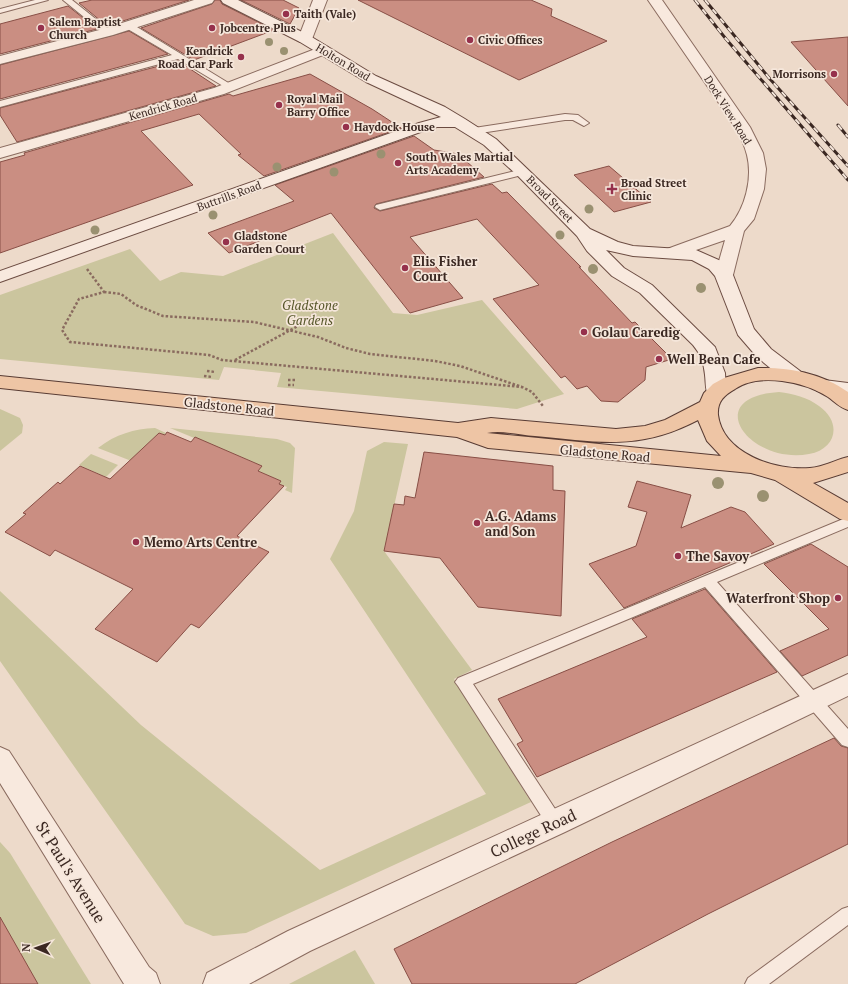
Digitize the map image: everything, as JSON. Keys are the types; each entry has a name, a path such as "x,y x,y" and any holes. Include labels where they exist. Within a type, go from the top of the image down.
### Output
{"main road":[{"name":"Gladstone Road","path":"458,430 491,425 616,436 646,433 672,425 712,399 730,382 750,375 774,373 793,376 824,386 848,403"},
{"name":"Gladstone Road","path":"0,382 458,430 488,441 753,466"},
{"path":"712,399 709,422 716,438 732,454 753,466 778,474 848,513"},
{"path":"778,474 804,476 822,474 848,464"}],"street":[{"path":"0,60 129,26 207,0"},
{"name":"Holton Road","path":"228,0 305,39 371,78 440,110 460,122"},
{"path":"305,39 320,0"},
{"name":"Dock View Road","path":"655,0 742,126 755,153 758,169 756,189 745,219 736,230 724,275"},
{"name":"Kendrick Road","path":"0,153 231,87 323,50"},
{"name":"Buttrills Road","path":"0,277 418,128 436,122 460,122"},
{"name":"Broad Street","path":"460,122 503,153 584,233 593,247 618,272 646,289 708,351 715,373 712,399"},
{"path":"673,253 736,230"},
{"name":"Broad Street","path":"584,233 595,236 612,246 633,251 696,255 715,265 724,275 745,331 764,353 793,376"},
{"name":"Broad Street","path":"646,289 640,279 643,267 647,262 655,257 673,253"},
{"path":"824,386 848,390"},
{"name":"College Road","path":"218,984 299,941 555,823 848,684"},
{"name":"St Paul's Avenue","path":"0,759 140,982"}],"lane":[{"path":"0,11 44,0"},
{"path":"66,0 108,32"},
{"path":"129,26 231,87"},
{"path":"0,104 179,56"},
{"path":"474,131 565,117 575,117 584,123"},
{"path":"380,207 523,172"},
{"path":"555,823 464,682 848,522"},
{"path":"708,580 848,740"},
{"path":"754,984 848,915"}],"path":[{"path":"84,265 104,292"},
{"path":"522,387 222,360 209,355 70,342 62,330 79,299 104,292 121,294 136,305 163,316 254,322 318,337 346,348 370,354 400,358 435,360 460,366 522,387 532,392 547,412"},
{"path":"235,361 309,320 317,309 319,302"},
{"path":"207,371 215,372"},
{"path":"204,376 212,377"},
{"path":"288,380 296,380"},
{"path":"288,384 294,385"}],"green space":[{"name":"Gladstone Gardens","path":"333,233 393,313 417,315 482,300 564,394 517,409 277,387 281,373 224,367 219,380 0,359 0,295 130,249 160,281 181,272 223,276"},
{"path":"779,392 805,398 826,412 831,420 833,434 831,441 826,447 809,454 787,455 768,450 752,441 742,429 738,417 742,405 755,397"},
{"path":"0,409 20,418 23,425 22,433 0,451"},
{"path":"155,428 166,433 164,435 159,433 144,447 134,462 98,448 125,433"},
{"path":"170,428 277,439 290,443 295,448 292,493 285,490 287,487 279,484 281,481 258,471 262,466"},
{"path":"384,442 408,444 384,551 472,670 454,679 531,802 246,933 213,936 185,924 0,661 0,591 141,725 320,870 486,794 330,559 354,511 367,451"},
{"path":"91,454 118,465 106,477 79,465"},
{"path":"0,842 10,853 91,984 37,984 0,918"},
{"path":"355,950 375,984 289,984"}],"building":[{"path":"92,0 189,0 107,26 79,3"},
{"path":"215,0 220,0 222,4 274,30 194,60 141,28 212,4"},
{"name":"Taith (Vale)","path":"241,0 283,0 299,8 290,24"},
{"name":"Civic Offices","path":"358,0 531,0 552,9 551,16 607,41 519,80"},
{"path":"68,6 97,29 0,54 0,24"},
{"path":"129,31 168,54 0,99 0,65"},
{"name":"Morrisons","path":"848,37 848,106 791,42"},
{"path":"178,61 216,86 17,142 0,115 0,108"},
{"path":"310,74 372,109 401,128 264,176 238,155 241,154 199,114 141,131 193,185 0,253 0,162 25,155 24,153 229,94 233,96"},
{"path":"414,136 434,150 458,154 484,177 376,204 374,208 380,211 492,184 502,193 507,192 581,267 579,267 632,323 635,322 672,359 646,367 645,380 618,402 601,401 587,386 577,389 565,376 561,378 493,299 539,285 477,219 410,237 463,298 410,313 331,213 229,253 208,233 294,201 275,185"},
{"name":"Broad Street Clinic","path":"609,166 651,202 614,212 574,175"},
{"name":"Memo Arts Centre","path":"167,432 191,442 195,437 262,466 258,471 281,481 279,484 284,486 237,536 269,552 199,628 191,624 157,662 95,629 133,589 55,550 50,556 5,532 26,514 23,513 58,482 60,484 80,466 110,479 159,433 165,435"},
{"name":"A.G. Adams and Son","path":"424,452 553,466 553,490 565,491 561,616 478,607 440,558 384,551 394,504 404,505 405,496 415,498"},
{"name":"The Savoy","path":"637,481 691,495 681,528 731,507 745,512 774,544 624,608 589,564 636,546 647,512 628,507"},
{"path":"811,544 848,567 848,655 802,676 780,651 829,629 764,564"},
{"path":"705,589 777,672 537,777 517,744 523,741 498,699 647,637 632,619"},
{"path":"834,738 841,746 848,748 848,844 708,914 575,984 412,984 394,949 612,842"},
{"path":"0,917 38,984 0,984"}],"railway":[{"path":"695,0 726,39 848,180"},
{"path":"705,0 770,79 848,166"},
{"path":"838,125 848,137"}],"place":[{"name":"Taith (Vale)","path":"286,14"},
{"name":"Salem Baptist Church","path":"41,28"},
{"name":"Jobcentre Plus","path":"212,28"},
{"name":"Civic Offices","path":"470,40"},
{"name":"Kendrick Road Car Park","path":"241,57"},
{"name":"Morrisons","path":"834,74"},
{"name":"Royal Mail Barry Office","path":"279,105"},
{"name":"Haydock House","path":"346,127"},
{"name":"South Wales Martial Arts Academy","path":"398,163"},
{"name":"Broad Street Clinic","path":"612,189"},
{"name":"Gladstone Garden Court","path":"226,242"},
{"name":"Elis Fisher Court","path":"405,268"},
{"name":"Golau Caredig","path":"584,332"},
{"name":"Well Bean Cafe","path":"659,359"},
{"name":"A.G. Adams and Son","path":"477,523"},
{"name":"Memo Arts Centre","path":"136,542"},
{"name":"The Savoy","path":"678,556"},
{"name":"Waterfront Shop","path":"838,598"}]}
